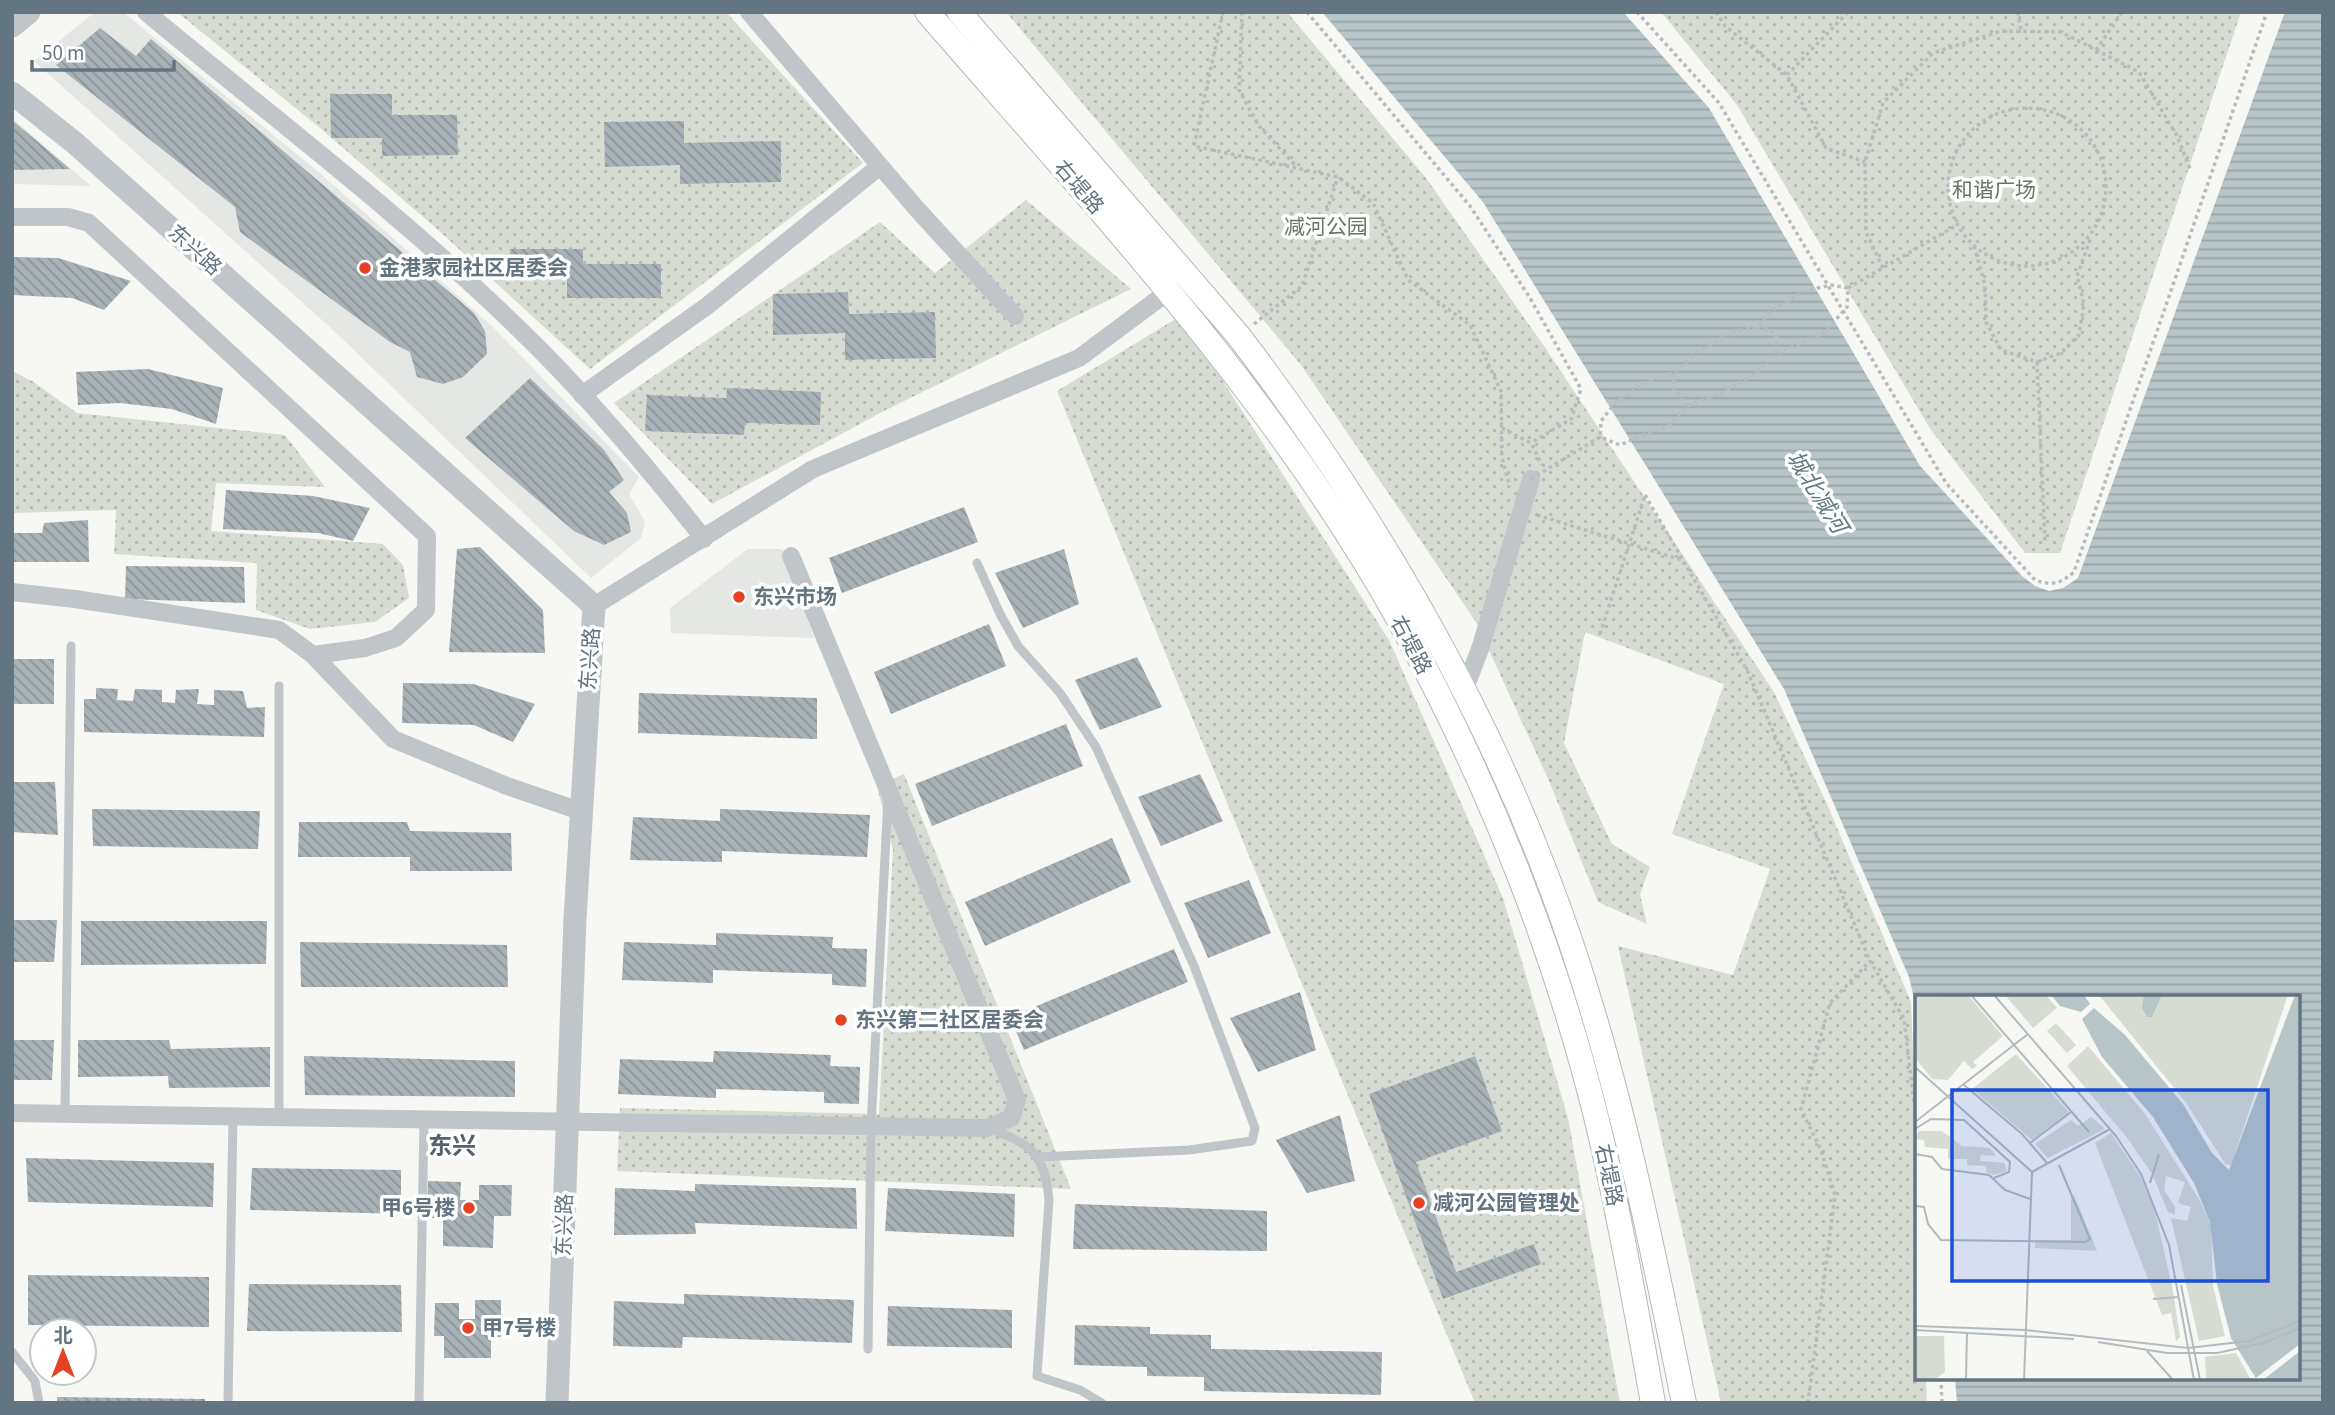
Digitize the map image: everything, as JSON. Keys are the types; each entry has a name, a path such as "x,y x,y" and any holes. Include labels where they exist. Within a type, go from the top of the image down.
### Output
{"main road":[{"name":"右堤路","path":"927,12 1169,291 1256,401 1349,539 1399,620 1483,791 1517,872 1579,1054 1606,1160 1653,1403"},
{"name":"右堤路","path":"959,12 1238,335 1277,386 1373,533 1464,691 1547,875 1602,1047 1633,1160 1684,1403"}],"street":[{"path":"12,26 29,12"},
{"path":"146,12 389,213 522,331 639,457 704,539"},
{"path":"748,12 880,166 1015,316"},
{"name":"东兴路","path":"12,93 76,144 594,606 580,811 557,1403"},
{"path":"582,396 707,306 880,166"},
{"path":"12,217 68,217 89,223 427,536 426,610 396,638 365,648 313,655"},
{"path":"594,606 813,469 1079,358 1169,291"},
{"path":"1464,691 1522,510 1537,475"},
{"path":"12,1113 987,1128 1011,1118 1017,1100 791,556"},
{"path":"12,592 75,598 279,630 313,655 393,739 507,786 580,811"}],"lane":[{"path":"977,563 1018,646 1060,693 1096,747 1194,967 1255,1128 1252,1140 1189,1150 1040,1157"},
{"path":"65,1113 71,646"},
{"path":"279,685 279,1117"},
{"path":"868,1349 871,1126 888,790"},
{"path":"228,1403 233,1116"},
{"path":"419,1403 424,1119"},
{"path":"987,1128 1012,1137 1040,1157 1047,1172 1049,1200 1037,1376 1080,1390 1102,1403"},
{"path":"12,1352 35,1381 39,1403"}],"path":[{"path":"1223,12 1194,146 1338,177 1373,203 1408,280 1470,324 1501,391 1502,458 1512,494 1522,510 1682,560"},
{"path":"1242,12 1239,90 1259,126 1298,168"},
{"path":"1307,12 1470,206 1530,298 1581,388 1572,419 1531,443"},
{"path":"1637,12 1719,103 1946,484 2035,580 2050,585 2063,581 2074,572 2267,12"},
{"path":"1716,12 1725,26 1787,75 1826,148 1865,162"},
{"path":"1787,75 1848,12"},
{"path":"2018,12 2021,31"},
{"path":"2096,50 2123,12"},
{"path":"1883,268 1866,232 1865,162 1883,103 1933,53 2001,31 2061,32 2139,72 2177,136 2191,171"},
{"path":"1973,246 1985,285 1986,322 2001,350 2037,362 2061,353 2080,335 2084,304 2077,276 2091,235 2104,211 2107,185 2101,159 2088,136 2068,120 2044,110 2018,108 1994,116 1972,130 1957,151 1948,175 1949,201 1957,225 1973,246 1996,261 2022,267 2048,264 2072,253 2091,235"},
{"path":"1238,335 1302,286 1338,177"},
{"path":"1757,327 1771,311 1805,291 1831,285 1848,288 1957,225"},
{"path":"1600,437 1620,445 1639,439 1670,424 1687,405 1752,376 1776,354 1824,333 1847,307 1848,288"},
{"path":"1600,437 1601,421 1615,403 1646,382 1674,373 1698,352 1734,331 1757,327 1771,330 1777,338 1776,354"},
{"path":"2037,362 2045,541"},
{"path":"1674,373 1673,387 1687,405"},
{"path":"1502,428 1531,443"},
{"path":"1531,443 1537,475 1600,437"},
{"path":"1601,634 1644,495 1747,670 1870,961 1904,1019 1915,1110"},
{"path":"1808,1403 1835,1195 1821,1150 1801,1109 1830,1003 1870,961"},
{"path":"1941,1380 1942,1403"}],"shaded area":[{"path":"95,12 123,12 321,174 494,328 639,477 629,494 645,522 641,538 591,578 333,330 34,61"},
{"path":"12,118 91,186 12,184"},
{"path":"748,549 782,549 814,638 671,633 670,608"}],"green space":[{"path":"177,12 726,12 863,163 590,369 437,229 320,128"},
{"name":"减河公园","path":"1006,12 1287,12 1426,178 1544,346 1774,692 1827,804 1911,1002 1915,1103 1915,1380 1926,1380 1927,1403 1721,1403 1618,946 1733,975 1770,869 1672,834 1724,684 1585,632 1564,743 1612,844 1650,867 1640,894 1647,924 1598,902 1549,781 1476,622 1301,365"},
{"name":"和谐广场","path":"1661,12 2241,12 2060,553 2025,553 1931,430 1737,105"},
{"path":"1026,200 1131,289 882,412 712,504 614,403 880,222 935,273"},
{"path":"1177,318 1221,378 1389,640 1503,898 1568,1118 1620,1403 1475,1403 1057,391"},
{"path":"12,371 32,381 77,413 285,435 325,487 216,483 211,531 383,544 403,565 409,598 375,622 310,629 256,610 257,563 114,554 116,510 12,513"},
{"path":"904,774 1071,1189 617,1171 620,1108 879,1114 893,850 877,786"}],"water":[{"name":"城北减河","path":"1322,12 1623,12 1709,108 1920,466 2022,576 2035,586 2049,591 2063,588 2078,578 2285,12 2323,12 2323,1403 1957,1403 1955,1380 2300,1380 2300,995 1915,995 1915,1002 1909,977 1784,689 1483,202"}],"building":[{"path":"100,28 136,56 151,39 474,313 485,331 487,354 463,377 443,384 417,377 410,352 390,342 240,232 235,207 56,65"},
{"path":"330,94 392,94 392,115 457,115 458,155 382,156 382,138 331,138"},
{"path":"12,120 70,169 12,170"},
{"path":"684,121 684,143 781,141 781,182 680,184 680,165 605,167 604,122"},
{"path":"510,249 583,249 583,264 661,264 661,298 567,298 567,276 510,276"},
{"path":"12,257 58,258 131,281 104,310 72,298 12,295"},
{"path":"848,292 849,314 935,312 936,358 845,360 845,333 773,335 773,294"},
{"path":"148,369 223,388 216,424 172,409 120,403 78,405 76,372"},
{"path":"530,378 604,450 624,480 609,492 627,513 631,532 604,545 574,531 465,438"},
{"path":"727,388 821,392 820,425 745,423 744,435 645,431 647,395 726,398"},
{"path":"226,490 313,496 370,508 353,541 318,533 223,529"},
{"path":"964,507 978,542 842,593 829,558"},
{"path":"88,520 89,562 12,562 12,533 42,533 44,523"},
{"path":"480,547 543,610 545,653 449,652 457,549"},
{"path":"1064,549 1079,604 1023,628 995,573"},
{"path":"126,566 244,567 245,603 125,599"},
{"path":"989,624 1006,666 891,714 874,672"},
{"path":"1137,657 1162,707 1100,730 1075,680"},
{"path":"12,659 54,659 54,704 12,704"},
{"path":"403,683 473,684 535,704 513,742 474,725 402,723"},
{"path":"96,688 118,689 117,700 133,701 135,689 162,690 162,702 175,703 176,690 199,689 197,704 214,705 214,690 243,691 247,708 265,707 264,737 84,732 84,699 96,699"},
{"path":"639,693 817,698 817,739 638,733"},
{"path":"1066,724 1083,766 932,826 915,784"},
{"path":"1200,774 1223,821 1161,846 1138,797"},
{"path":"12,782 55,782 58,835 12,832"},
{"path":"92,809 260,811 258,849 93,846"},
{"path":"720,809 870,815 867,857 722,851 722,862 630,860 633,817 720,821"},
{"path":"299,822 407,822 410,831 511,833 512,871 410,871 410,857 298,857"},
{"path":"1112,838 1131,882 985,946 965,902"},
{"path":"1249,880 1271,933 1208,958 1184,903"},
{"path":"12,920 57,920 54,962 12,962"},
{"path":"81,921 267,921 266,964 81,965"},
{"path":"716,933 833,937 832,948 867,949 866,987 832,985 832,974 713,970 713,983 622,980 624,942 716,945"},
{"path":"300,942 507,945 508,987 301,987"},
{"path":"1174,949 1188,982 1024,1050 1010,1017"},
{"path":"1300,992 1316,1050 1258,1072 1230,1018"},
{"path":"12,1040 54,1040 52,1080 12,1080"},
{"path":"78,1040 169,1040 171,1049 270,1047 270,1087 169,1088 168,1076 78,1077"},
{"path":"714,1051 831,1055 830,1066 860,1067 859,1104 824,1103 824,1092 716,1089 716,1098 618,1094 620,1059 713,1062"},
{"path":"304,1056 515,1061 515,1097 305,1095"},
{"name":"减河公园管理处","path":"1475,1056 1502,1131 1416,1162 1456,1272 1534,1244 1541,1264 1443,1299 1369,1094"},
{"path":"1340,1115 1355,1181 1307,1193 1276,1140"},
{"path":"26,1158 214,1163 213,1207 28,1202"},
{"path":"252,1168 401,1170 401,1214 250,1210"},
{"name":"甲6号楼","path":"428,1181 461,1182 460,1200 479,1200 479,1185 512,1185 511,1216 494,1216 493,1248 443,1246 443,1219 427,1218"},
{"path":"695,1184 856,1188 857,1229 695,1223 696,1234 614,1235 615,1188 695,1191"},
{"path":"888,1188 1015,1194 1014,1237 885,1231"},
{"path":"1075,1204 1267,1211 1267,1251 1073,1249"},
{"path":"28,1275 209,1277 209,1327 98,1326 98,1317 28,1317"},
{"path":"249,1284 401,1285 402,1332 247,1331"},
{"path":"684,1294 854,1300 852,1343 683,1337 682,1348 613,1346 614,1301 684,1304"},
{"name":"甲7号楼","path":"475,1300 501,1300 501,1337 491,1337 491,1358 444,1358 444,1336 434,1336 435,1303 459,1303 459,1319 475,1319"},
{"path":"888,1306 1012,1310 1012,1348 887,1346"},
{"path":"1075,1325 1150,1327 1150,1334 1211,1335 1211,1349 1382,1352 1381,1395 1204,1391 1204,1377 1147,1376 1147,1367 1074,1365"},
{"path":"57,1397 205,1399 205,1403 57,1403"}],"place":[{"name":"金港家园社区居委会","path":"365,268"},
{"name":"东兴市场","path":"739,597"},
{"name":"东兴第二社区居委会","path":"841,1020"},
{"name":"减河公园管理处","path":"1419,1203"},
{"name":"甲6号楼","path":"469,1208"},
{"name":"甲7号楼","path":"468,1328"}],"district":[{"name":"东兴","path":"452,1146"}]}
